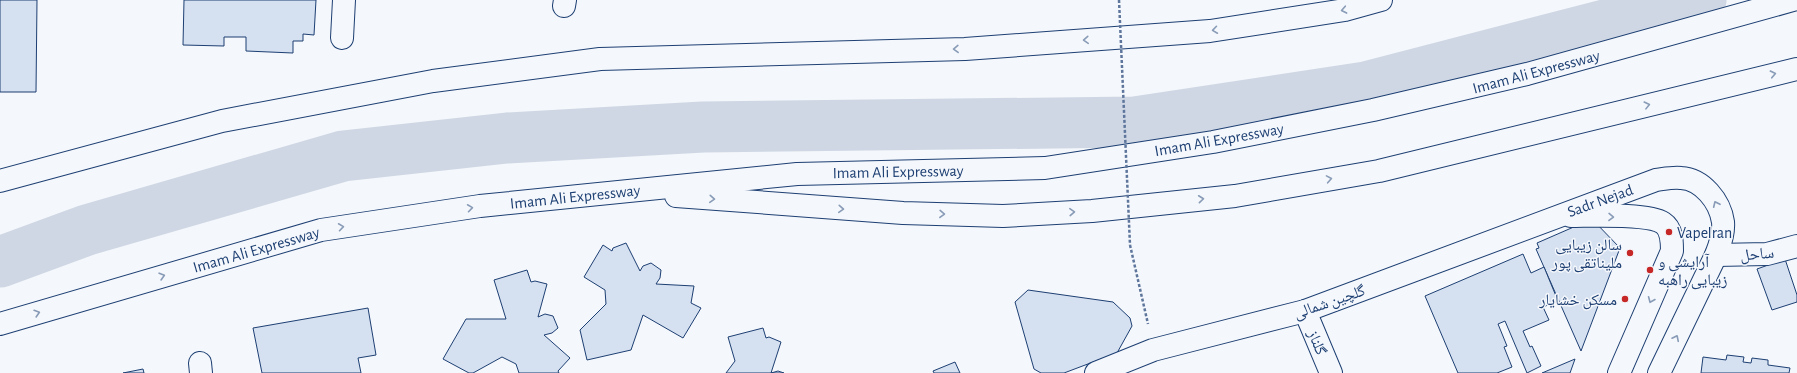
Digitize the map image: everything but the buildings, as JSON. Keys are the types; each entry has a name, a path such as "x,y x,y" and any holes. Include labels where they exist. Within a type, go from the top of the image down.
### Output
{"main road":[{"path":"342,38 344,0"},
{"path":"0,181 222,121 433,81 600,59 965,49 1013,46 1210,31 1345,10 1382,0"},
{"name":"Imam Ali Expressway","path":"0,324 321,230 480,206 797,174 1045,168 1213,142 1373,110 1527,74 1793,0"},
{"path":"617,192 903,213 1003,216 1085,212 1234,196 1379,171 1797,69"},
{"name":"Sadr Nejad","path":"1558,216 1656,180 1682,178 1703,186 1716,201 1723,222 1721,240 1716,255 1659,373"},
{"path":"1649,217 1650,195 1656,180"},
{"name":"Sadr Nejad","path":"1558,216 1649,217 1664,223 1672,236 1672,251 1619,373"},
{"name":"گلچین شمالی","path":"1096,373 1153,350 1305,311 1558,216"},
{"name":"ساحل","path":"1716,255 1767,254 1797,246"},
{"name":"گلناز","path":"1305,311 1331,373"}],"path":[{"path":"1119,0 1130,245 1149,330"}],"waterway":[{"path":"0,262 87,230 343,156 507,138 703,127 1135,122 1366,87 1701,0"}],"place":[{"name":"VapeIran","path":"1669,232"},
{"name":"سالن زیبایی ملیناتقی پور","path":"1630,253"},
{"name":"آرایشی و زیبایی راهبه","path":"1650,270"},
{"name":"مسکن خشایار","path":"1625,299"}]}
